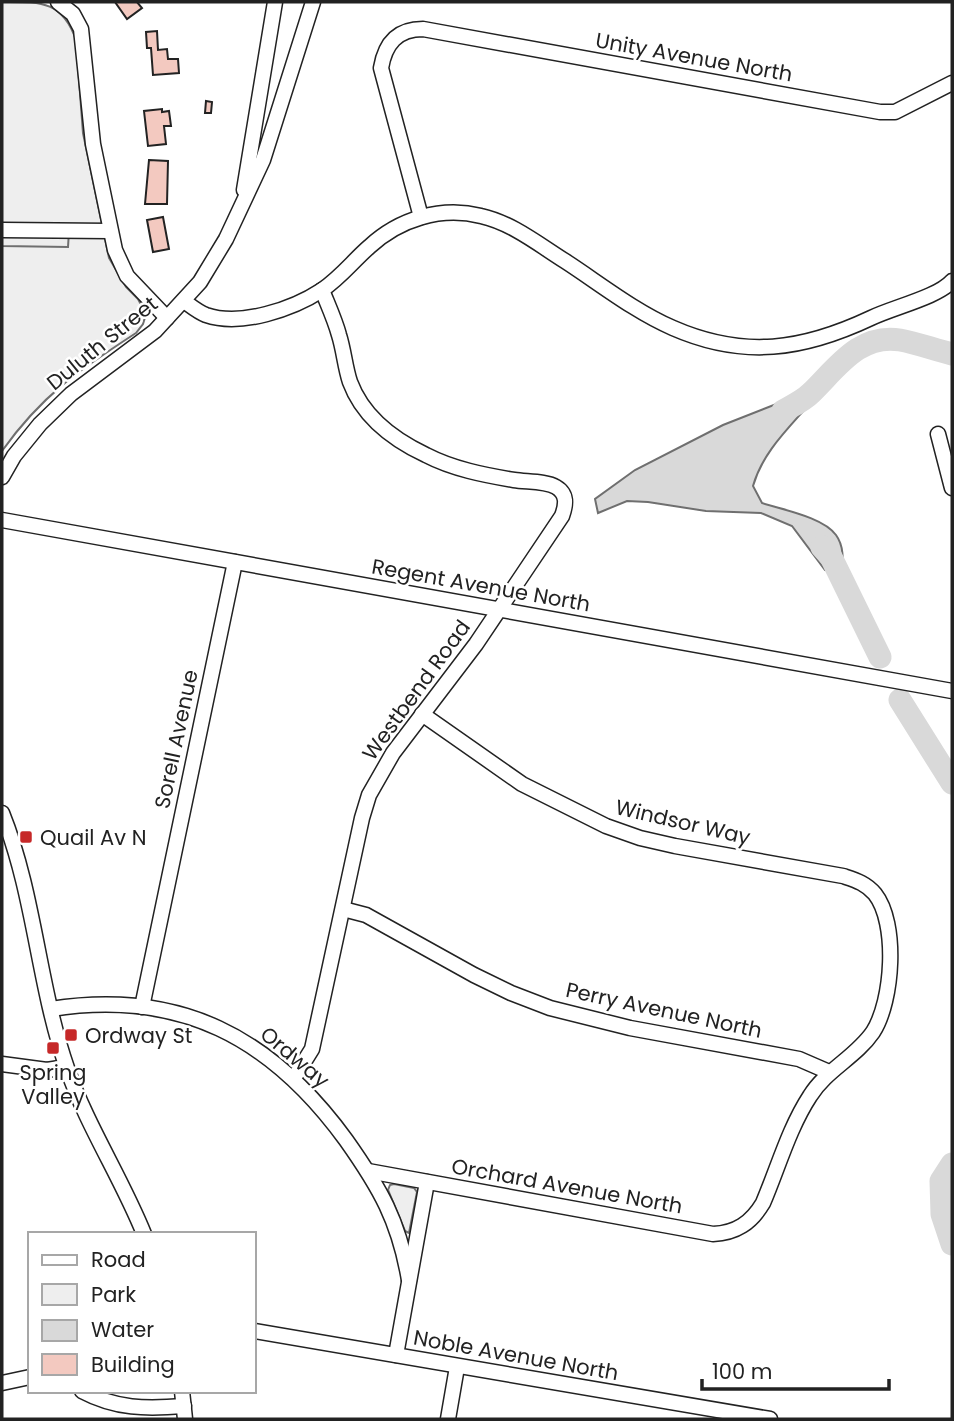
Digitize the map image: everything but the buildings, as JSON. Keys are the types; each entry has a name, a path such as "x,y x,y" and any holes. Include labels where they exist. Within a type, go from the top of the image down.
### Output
{"street":[{"path":"58,2 73,14 81,29 91,127 118,260 127,276 167,318"},
{"name":"Duluth Street","path":"243,202 275,2"},
{"name":"Duluth Street","path":"2,477 40,424 71,394 131,351 167,318 184,301 213,262 263,160 313,2"},
{"name":"Unity Avenue North","path":"421,217 381,68 383,54 389,43 397,35 410,29 423,29 880,112 895,111 952,83"},
{"path":"184,301 200,312 215,317 264,316 322,290 389,231 421,217 455,212 500,221 672,328 738,346 773,348 840,333 900,305 946,288 952,281"},
{"path":"2,230 110,231"},
{"name":"Westbend Road","path":"294,1078 312,1049 369,795 393,752 476,644 562,516 566,504 565,496 556,487 456,467 426,456 375,422 360,402 351,383 340,335 322,290"},
{"path":"938,434 952,488"},
{"name":"Regent Avenue North","path":"2,520 952,691"},
{"name":"Sorell Avenue","path":"142,1007 235,562"},
{"name":"Windsor Way","path":"422,714 522,784 606,827 663,843 843,876 866,885 876,895 886,916 889,937 884,1004 877,1024 866,1041 829,1072"},
{"path":"2,813 5,831 20,868 66,1067 143,1232"},
{"name":"Perry Avenue North","path":"343,909 366,915 474,975 550,1008 617,1025 799,1059 829,1072"},
{"name":"Ordway","path":"51,1009 88,1005 142,1007 190,1018 228,1032 256,1048 294,1078 326,1113 368,1171 394,1218 409,1280"},
{"path":"2,1063 47,1070 66,1067"},
{"name":"Orchard Avenue North","path":"368,1171 713,1234 735,1231 755,1216 763,1203 802,1110 829,1072"},
{"name":"Ordway","path":"396,1355 427,1182"},
{"name":"Noble Avenue North","path":"256,1331 730,1416 770,1419"},
{"path":"448,1419 457,1367"},
{"path":"2,1383 28,1377"},
{"path":"87,1393 120,1407 137,1409 183,1406"}],"green space":[{"path":"2,2 38,3 56,10 64,17 76,40 83,133 109,258 146,314 136,333 97,359 47,399 2,451"},
{"path":"390,1185 414,1188 417,1192 409,1233 405,1231 388,1190"}],"shaded area":[{"path":"2,230 69,231 68,247 2,246"}],"water":[{"path":"807,392 813,400 770,451 753,486 762,503 812,519 830,529 840,544 842,572 825,570 792,526 761,513 706,511 627,501 598,513 595,499 635,470 723,425"}],"waterway":[{"path":"783,411 808,396 849,355 872,342 900,340 952,354"},
{"path":"822,547 831,557 880,657"},
{"path":"900,700 952,783"},
{"path":"952,1164 941,1181 942,1214 952,1244"}],"place":[{"name":"Quail Av N","path":"26,837"},
{"name":"Ordway St","path":"71,1035"},
{"name":"Spring Valley","path":"53,1048"}]}
